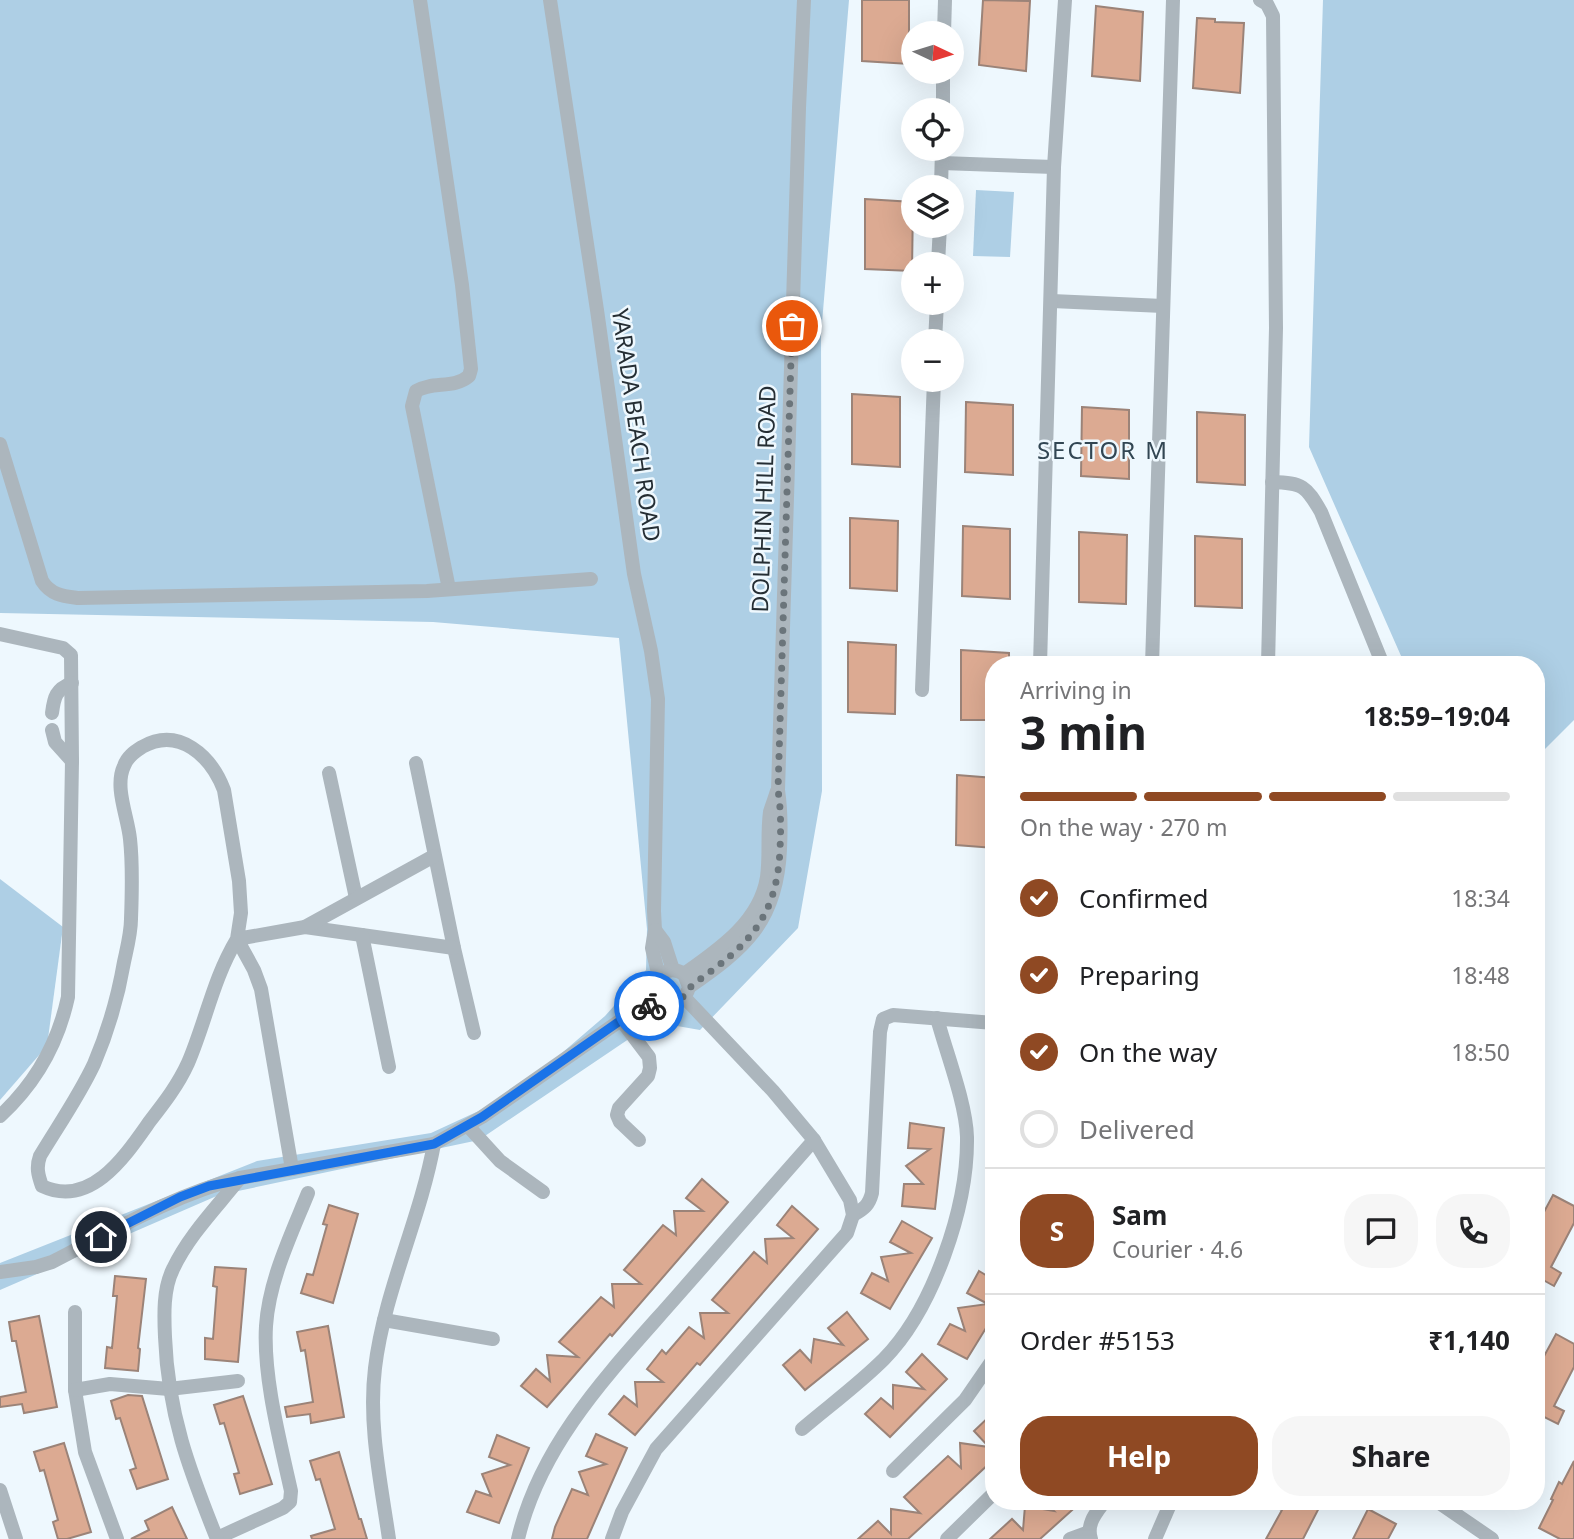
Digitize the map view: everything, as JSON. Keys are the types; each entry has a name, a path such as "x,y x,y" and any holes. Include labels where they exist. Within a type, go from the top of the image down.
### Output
{"street":[{"path":"420,0 453,223 471,369 464,381 426,385 416,390 412,407 449,589"},
{"name":"YARADA BEACH ROAD","path":"550,0 634,573 651,651 658,699 655,930 652,948 658,993 663,999"},
{"name":"DOLPHIN HILL ROAD","path":"623,1019 665,972 683,982 728,941 749,918 759,901 767,877 770,812 778,790 804,0"},
{"path":"944,21 945,0"},
{"path":"1040,656 1054,167 1065,0"},
{"path":"1152,656 1173,0"},
{"path":"1260,0 1267,4 1273,16 1276,328 1268,656"},
{"path":"964,158 1054,167"},
{"path":"1052,301 1163,306"},
{"path":"922,690 934,392"},
{"path":"0,444 43,580 47,588 59,595 78,598 427,591 591,579"},
{"path":"1272,482 1297,483 1309,491 1321,512 1379,656"},
{"path":"0,634 30,639 67,650 72,661 68,997 58,1033 35,1076 25,1091 0,1115"},
{"path":"52,713 55,694 72,683"},
{"path":"52,730 55,742 72,761"},
{"path":"237,939 218,974 183,1072 174,1089 124,1158 95,1184 63,1192 42,1186 37,1166 40,1156 92,1067 119,993 131,924 132,871 121,775 124,764 134,752 147,745 169,740 186,744 201,753 224,790 239,881 241,913 237,939 261,989 292,1169"},
{"path":"416,763 474,1033"},
{"path":"329,773 356,898"},
{"path":"305,928 434,856"},
{"path":"237,939 305,928 454,948"},
{"path":"612,1539 622,1511 656,1449 825,1259 846,1233 853,1214 846,1191 814,1140 683,982 655,930"},
{"path":"362,935 389,1067"},
{"path":"0,1272 52,1262 180,1197 209,1186 240,1178 434,1144 468,1126 623,1019 663,999 674,1002 683,982"},
{"path":"853,1214 864,1209 870,1202 872,1193 880,1032 883,1019 893,1014 985,1022"},
{"path":"802,1429 883,1360 900,1341 924,1301 948,1245 964,1173 967,1136 960,1099 936,1018"},
{"path":"623,1019 649,1057 648,1076 619,1108 617,1115 620,1122 639,1140"},
{"path":"468,1126 500,1161 543,1192"},
{"path":"518,1539 536,1488 555,1449 588,1398 814,1140"},
{"path":"389,1539 372,1399 375,1365 384,1320 423,1194 434,1144"},
{"path":"240,1178 185,1248 172,1272 164,1316 169,1389 176,1426 217,1539 283,1508 289,1502 291,1492 268,1365 266,1324 288,1240 308,1193"},
{"path":"75,1312 75,1390 85,1452 117,1539"},
{"path":"384,1320 493,1339"},
{"path":"893,1471 965,1401 985,1372"},
{"path":"75,1390 110,1384 169,1389 238,1381"},
{"path":"0,1490 16,1539"},
{"path":"947,1539 985,1502"},
{"path":"1070,1539 1090,1536 1091,1520 1098,1510"},
{"path":"1155,1539 1168,1510"},
{"path":"1450,1510 1492,1539"}],"shaded area":[{"path":"0,0 849,0 821,335 822,791 798,928 700,1030 654,1022 479,1140 219,1195 0,1290 0,1263 257,1161 431,1133 513,1095 605,1016 646,970 647,929 619,638 433,622 0,613"},
{"path":"1323,0 1574,0 1574,720 1545,749 1545,656 1401,656 1309,447"},
{"path":"976,190 1014,192 1010,257 973,256"},
{"path":"0,879 63,927 47,1046 0,1100"}],"building":[{"path":"862,0 909,0 909,21 901,21 901,63 862,61"},
{"path":"983,0 1030,1 1026,71 979,65"},
{"path":"1096,6 1143,12 1140,81 1092,76"},
{"path":"1197,18 1244,23 1240,93 1193,88"},
{"path":"865,199 901,201 901,238 912,238 912,252 901,252 901,271 865,269"},
{"path":"852,394 900,397 900,467 852,464"},
{"path":"966,402 1013,405 1013,475 965,472"},
{"path":"1082,407 1129,410 1129,479 1081,476"},
{"path":"1197,412 1245,415 1245,485 1197,482"},
{"path":"850,518 898,521 897,591 850,588"},
{"path":"963,526 1010,529 1010,599 962,596"},
{"path":"1079,532 1127,535 1126,604 1079,602"},
{"path":"1195,536 1242,539 1242,608 1195,606"},
{"path":"848,642 896,645 895,714 848,712"},
{"path":"961,650 1009,653 1009,656 985,656 985,720 961,720"},
{"path":"957,775 985,777 985,847 956,845"},
{"path":"910,1123 944,1128 935,1209 902,1206 904,1184 923,1184 906,1166 930,1149 908,1148"},
{"path":"702,1179 728,1202 547,1407 521,1386 536,1369 550,1381 547,1355 578,1357 559,1342 601,1297 614,1307 612,1284 641,1284 624,1270 663,1225 676,1235 674,1211 703,1211 686,1198"},
{"path":"1553,1195 1574,1206 1574,1223 1551,1267 1561,1273 1554,1286 1545,1281 1545,1210"},
{"path":"329,1205 358,1214 333,1303 301,1293 307,1274 313,1275 327,1225 323,1224"},
{"path":"792,1206 818,1229 700,1365 697,1363 635,1435 609,1414 624,1396 637,1406 635,1382 663,1382 647,1369 662,1350 666,1354 689,1327 704,1338 700,1313 728,1313 712,1300 754,1252 767,1263 765,1239 793,1238 777,1225"},
{"path":"902,1221 932,1238 890,1309 861,1293 872,1273 888,1281 881,1257 911,1253 890,1242"},
{"path":"215,1267 246,1269 238,1362 205,1359 205,1338 213,1339 217,1287 213,1286"},
{"path":"979,1271 985,1275 985,1302 967,1293"},
{"path":"115,1276 146,1279 138,1371 105,1368 107,1347 112,1348 117,1296 113,1296"},
{"path":"985,1304 985,1330 967,1359 938,1344 950,1324 965,1331 958,1308"},
{"path":"847,1312 868,1339 805,1390 783,1365 800,1350 811,1362 814,1339 843,1345 828,1328"},
{"path":"39,1316 57,1407 24,1413 22,1404 0,1407 0,1397 26,1392 16,1341 12,1341 9,1322"},
{"path":"328,1326 344,1417 311,1423 310,1414 287,1417 285,1407 313,1402 305,1350 301,1351 297,1332"},
{"path":"1556,1334 1574,1344 1574,1367 1554,1406 1564,1411 1558,1424 1545,1418 1545,1354"},
{"path":"922,1354 947,1379 890,1437 865,1414 881,1398 893,1408 893,1385 924,1389 906,1372"},
{"path":"128,1395 142,1396 168,1479 137,1489 130,1470 136,1468 120,1418 116,1419 111,1401"},
{"path":"243,1396 272,1484 240,1494 234,1474 239,1473 224,1423 220,1424 214,1405"},
{"path":"985,1421 985,1443 974,1431"},
{"path":"596,1434 627,1448 587,1539 552,1539 572,1489 588,1495 579,1472 606,1464 586,1456"},
{"path":"497,1435 529,1448 499,1523 467,1512 476,1491 491,1496 482,1474 510,1465 489,1457"},
{"path":"64,1443 91,1532 58,1539 53,1522 58,1520 44,1470 40,1471 34,1452"},
{"path":"960,1443 985,1446 985,1467 908,1539 858,1539 878,1521 891,1534 891,1509 920,1513 904,1497 948,1456 961,1468"},
{"path":"339,1452 367,1539 312,1539 311,1536 335,1529 320,1479 316,1480 310,1461"},
{"path":"1574,1461 1574,1539 1560,1539 1539,1528 1559,1482 1562,1484"},
{"path":"172,1507 187,1539 131,1539 149,1530 145,1521"},
{"path":"1025,1510 1072,1510 1040,1539 990,1539 1012,1519 1023,1530"},
{"path":"1282,1510 1318,1510 1303,1539 1266,1539"},
{"path":"1368,1510 1396,1524 1388,1539 1353,1539"}],"way so far":[{"path":"649,1006 663,999 668,1002 680,1001 689,987 721,965 757,929 771,905 777,887 782,812 778,790 792,326"}],"district":[{"name":"SECTOR M","path":"1103,451"}],"route":[{"path":"101,1237 180,1197 209,1186 240,1178 434,1144 482,1117 624,1018 649,1006"}]}
